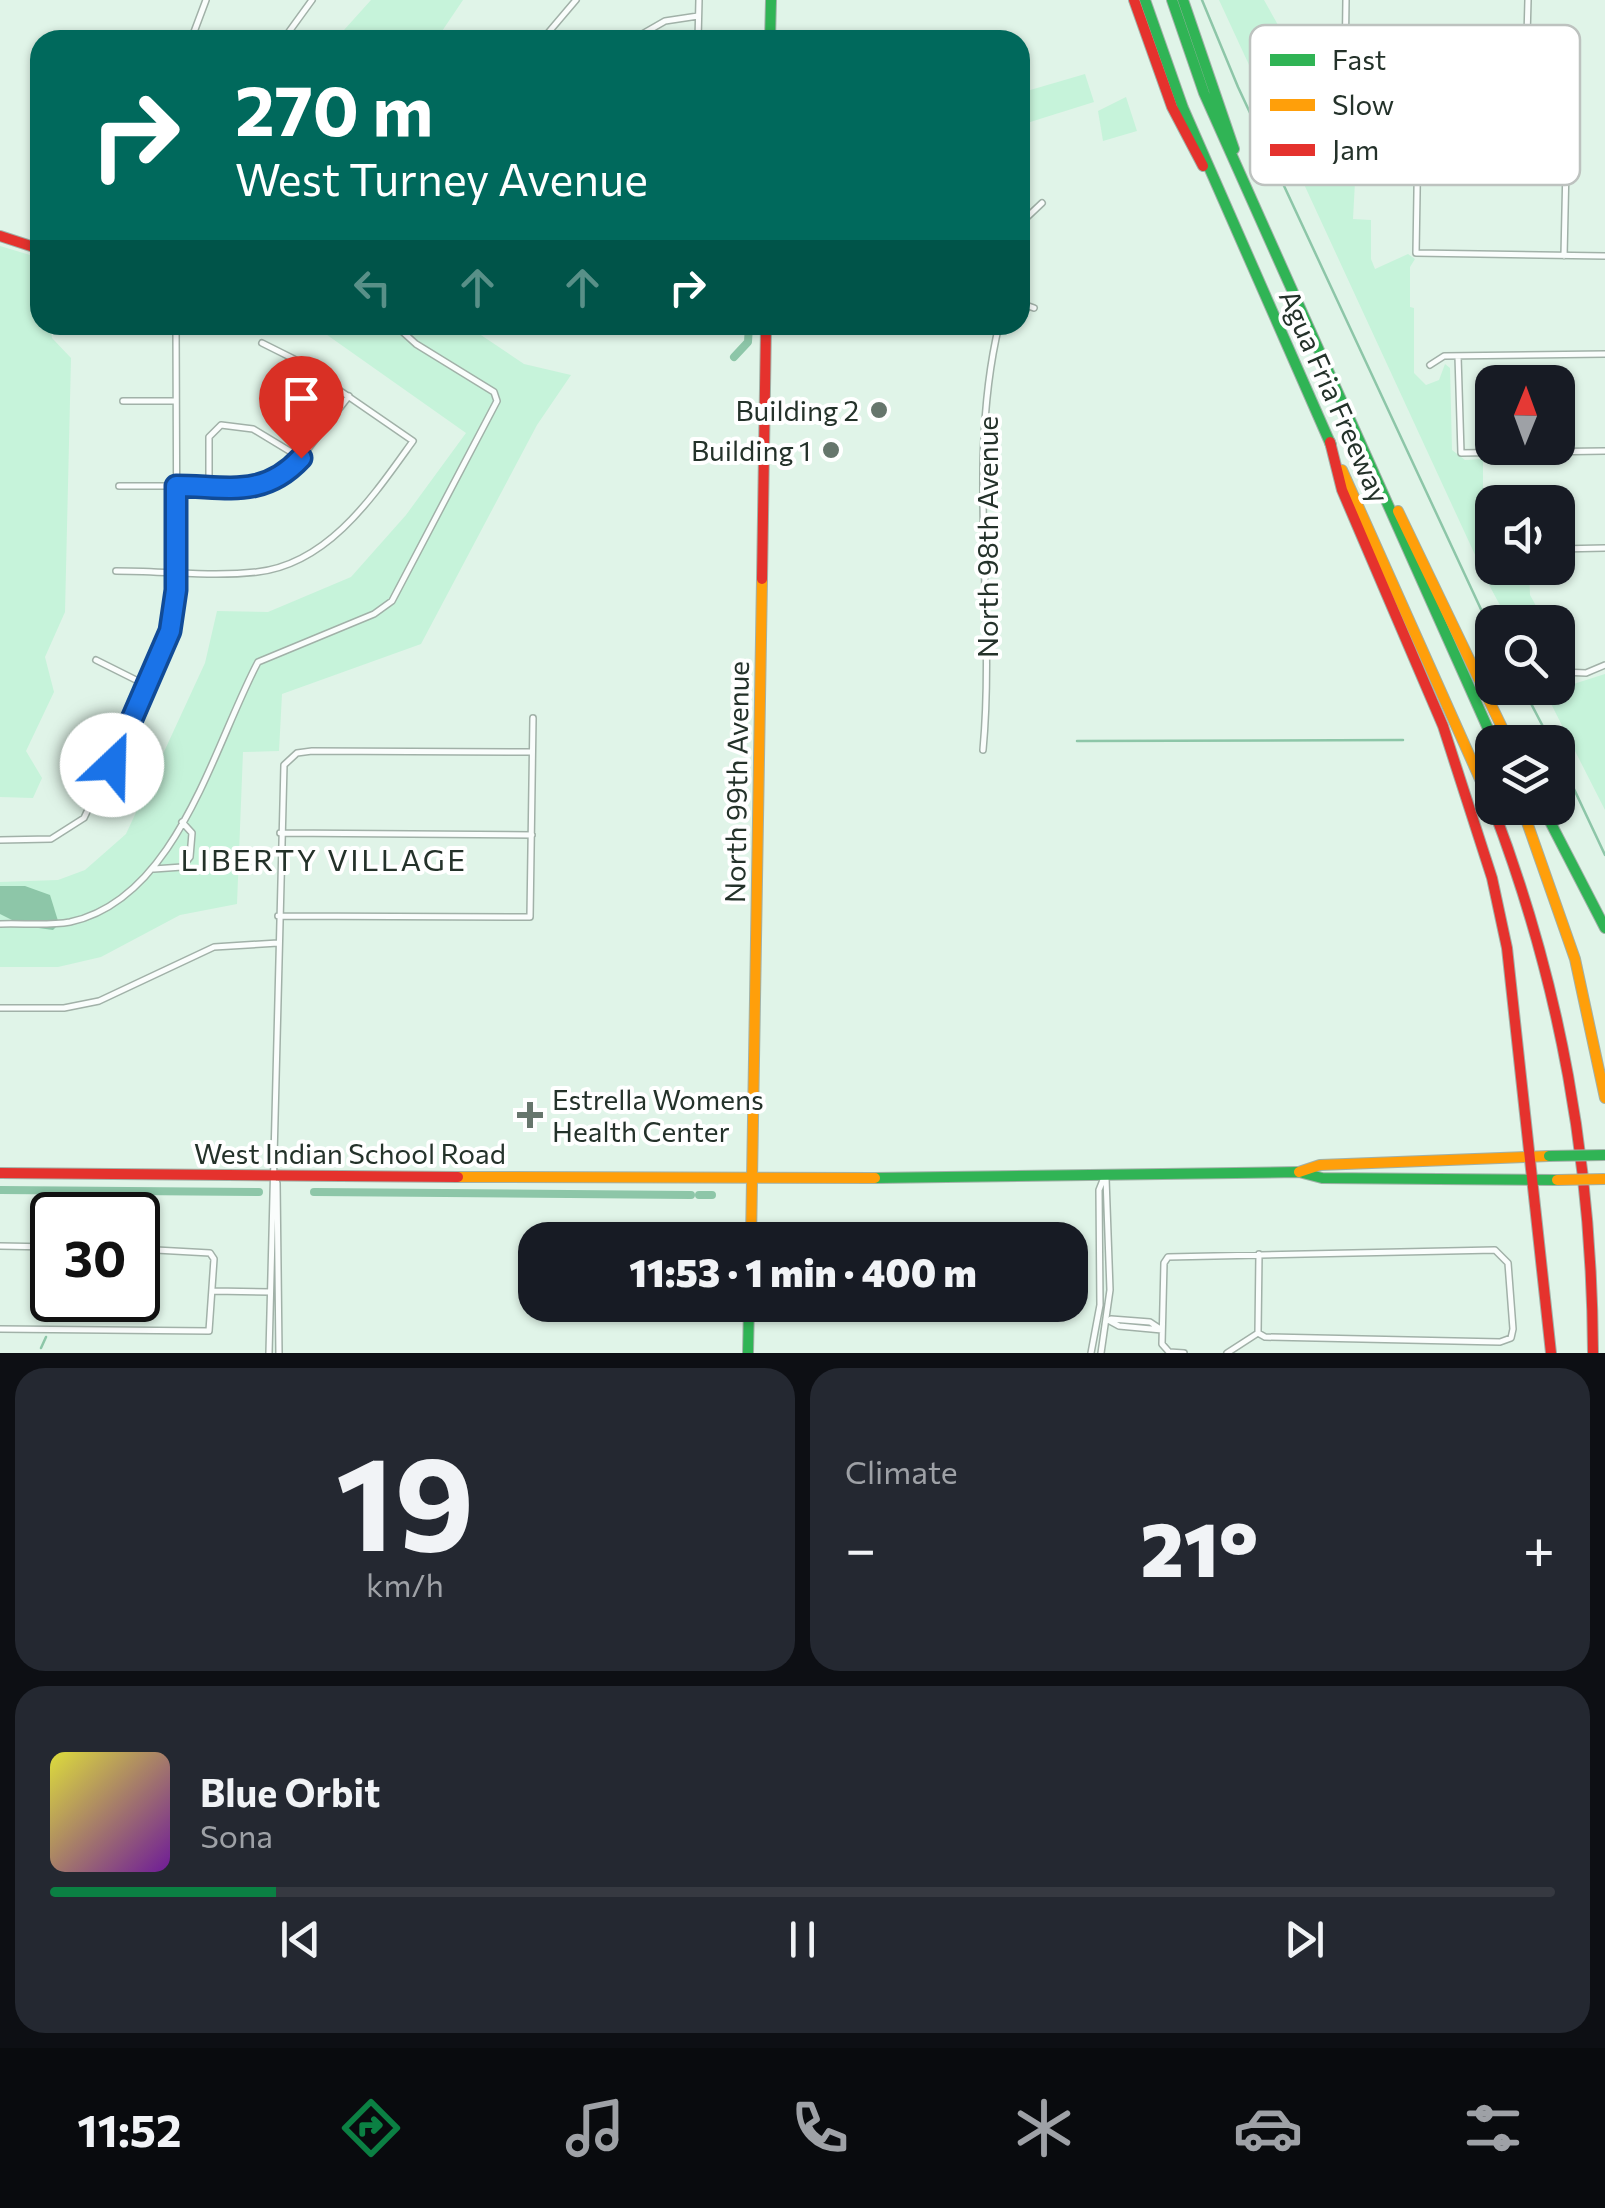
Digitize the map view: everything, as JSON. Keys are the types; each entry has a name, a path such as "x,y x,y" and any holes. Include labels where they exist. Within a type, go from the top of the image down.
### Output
{"main road":[{"path":"770,30 771,0"},
{"path":"1134,0 1192,152 1213,178"},
{"name":"Agua Fria Freeway","path":"1145,0 1213,178 1475,764"},
{"name":"Agua Fria Freeway","path":"1172,0 1204,93 1486,725"},
{"path":"1182,0 1240,174"},
{"path":"0,236 30,246"},
{"name":"North 99th Avenue","path":"751,1222 766,335"},
{"path":"1357,436 1382,476 1501,725"},
{"path":"1330,442 1342,490 1400,616 1479,832 1507,948 1551,1353"},
{"name":"Agua Fria Freeway","path":"1500,825 1542,942 1572,1064 1590,1190 1593,1353"},
{"path":"1528,825 1575,959 1605,1098"},
{"path":"1553,825 1605,928"},
{"name":"West Indian School Road","path":"1299,1172 1320,1165 1605,1155"},
{"name":"West Indian School Road","path":"0,1173 752,1180 1299,1172 1322,1178 1605,1179"},
{"path":"748,1353 749,1322"}],"street":[{"path":"196,30 206,0"},
{"path":"290,30 312,0"},
{"path":"550,30 576,0"},
{"path":"698,30 699,0"},
{"path":"1345,25 1346,0"},
{"path":"1527,25 1528,0"},
{"path":"648,30 664,20 698,16"},
{"path":"1417,185 1416,253 1605,256"},
{"path":"1564,256 1566,185"},
{"path":"1030,214 1042,203"},
{"path":"1030,307 1034,308"},
{"path":"0,840 50,839 72,828 90,809 170,631 176,570 176,335"},
{"path":"0,924 70,922 126,898 154,869 182,822 258,662 374,614 392,600 497,401 494,392 406,335"},
{"name":"North 98th Avenue","path":"984,750 988,666 984,416 997,335"},
{"path":"116,571 257,572 319,548 365,505 413,441 262,343"},
{"path":"1430,365 1444,356 1605,354"},
{"path":"1458,356 1462,453 1605,451"},
{"path":"120,486 209,486 238,491 266,486 301,458 349,396"},
{"path":"122,401 176,401"},
{"path":"209,486 209,437 222,425 253,428 301,458"},
{"path":"1575,548 1605,548"},
{"path":"96,660 148,686"},
{"path":"1575,672 1605,665"},
{"path":"278,916 530,918 533,718"},
{"path":"76,748 112,765"},
{"path":"278,1353 278,916 284,765 297,752 312,751 532,752"},
{"path":"154,869 182,868 190,858 192,833 182,822"},
{"path":"280,833 532,835"},
{"path":"0,1008 64,1008 99,1001 214,947 278,944"},
{"path":"269,1353 271,1202 276,1175"},
{"path":"1091,1353 1098,1317 1099,1190 1105,1175"},
{"path":"1101,1353 1108,1320 1110,1186 1105,1175"},
{"path":"0,1246 30,1247"},
{"path":"0,1329 209,1330 213,1291 210,1252 160,1250"},
{"path":"1184,1353 1170,1352 1162,1344 1164,1263 1168,1257 1495,1250 1508,1263 1512,1330 1511,1338 1500,1342 1265,1337 1258,1332"},
{"path":"1258,1332 1259,1254"},
{"path":"213,1291 280,1292"},
{"path":"1098,1317 1119,1326 1162,1330"},
{"path":"1227,1353 1258,1332"}],"shaded area":[{"path":"371,0 463,0 443,30 344,30"},
{"path":"1219,0 1264,0 1278,25 1250,25 1250,67"},
{"path":"1085,74 1094,102 1030,122 1030,90"},
{"path":"1126,97 1137,131 1103,141 1098,111"},
{"path":"1304,185 1355,185 1353,219 1371,220 1371,259 1375,269 1408,254 1415,259 1410,267 1414,373 1426,385 1439,380 1445,364 1450,368 1452,450 1465,460 1475,459 1475,465 1483,465 1483,485 1475,485 1475,555"},
{"path":"0,246 30,255 30,335 52,335 71,358 65,612 45,657 54,692 26,751 42,778 33,798 0,797"},
{"path":"327,335 481,335 524,364 571,375 537,425 421,644 282,694 279,751 243,752 237,904 180,915 101,957 58,967 0,967 0,882 58,880 85,870 126,834 205,663 217,611 268,612 351,577 406,515 466,433"},
{"path":"1489,585 1530,585 1536,605 1500,605"},
{"path":"1605,674 1605,810 1575,751 1575,725 1562,725 1552,705 1575,705 1575,684"},
{"path":"0,886 25,886 50,895 59,924 53,930 24,926 0,914"}],"waterway":[{"path":"1202,0 1250,113"},
{"path":"1284,185 1479,605"},
{"path":"734,357 748,342 748,335"},
{"path":"1532,705 1542,725"},
{"path":"1077,741 1403,740"},
{"path":"1575,791 1605,855"},
{"path":"383,1156 383,1161"},
{"path":"326,1161 332,1157"},
{"path":"0,1190 259,1192"},
{"path":"314,1192 691,1195"},
{"path":"699,1195 712,1195"},
{"path":"41,1348 46,1337"}],"traffic: fast":[{"path":"770,30 771,0"},
{"path":"1145,0 1183,108 1331,445"},
{"path":"1172,0 1204,93 1486,725"},
{"path":"1183,0 1234,149"},
{"path":"1552,825 1605,928"},
{"path":"1549,1156 1605,1155"},
{"path":"875,1178 1299,1172 1322,1178 1557,1180"},
{"path":"748,1353 749,1322"}],"traffic: slow":[{"path":"1342,470 1475,768"},
{"path":"1398,511 1501,725"},
{"path":"751,1222 762,579"},
{"path":"1528,825 1575,959 1605,1098"},
{"path":"1299,1172 1320,1165 1549,1156"},
{"path":"458,1177 875,1178"},
{"path":"1557,1180 1605,1179"}],"traffic: jam":[{"path":"1134,0 1172,107 1203,166"},
{"path":"0,236 30,246"},
{"path":"762,579 766,335"},
{"path":"1330,442 1342,490 1443,726 1492,878 1507,948 1551,1353"},
{"path":"1499,825 1537,942 1568,1076 1587,1213 1593,1353"},
{"path":"0,1173 458,1177"}],"place":[{"name":"Building 2","path":"879,410"},
{"name":"Building 1","path":"831,450"},
{"name":"Estrella Womens Health Center","path":"530,1115"}],"district":[{"name":"LIBERTY VILLAGE","path":"324,858"}],"route":[{"path":"112,765 170,631 176,590 176,486 251,490 274,481 301,458"}]}
